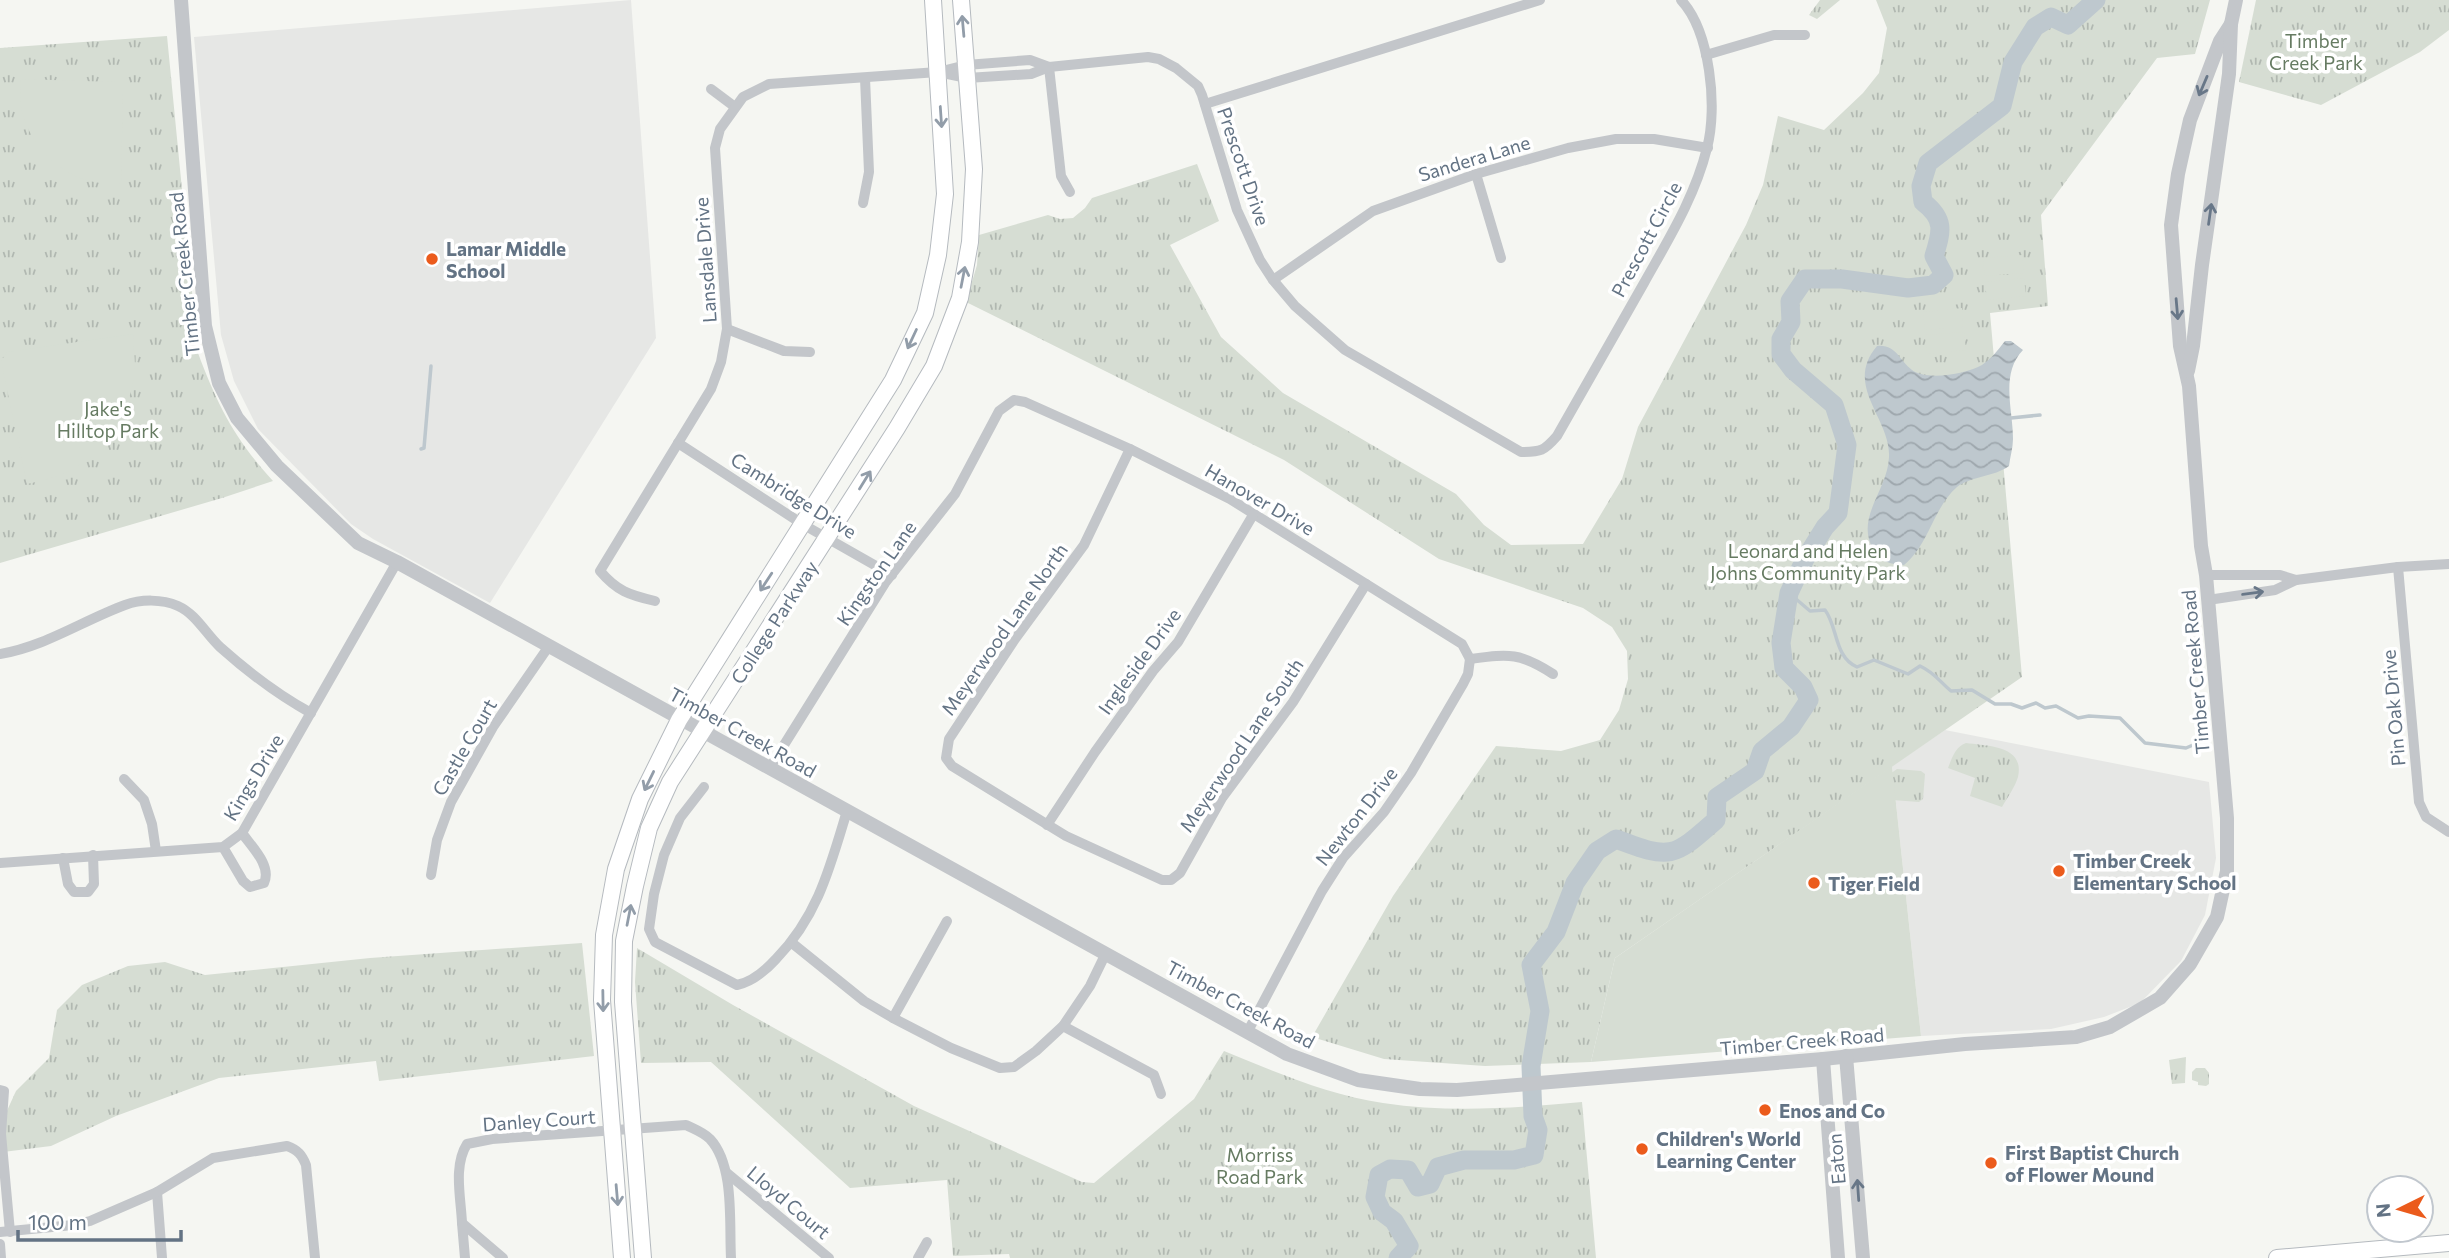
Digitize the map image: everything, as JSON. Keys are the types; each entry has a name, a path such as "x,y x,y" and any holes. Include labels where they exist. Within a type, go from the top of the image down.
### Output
{"main road":[{"name":"College Parkway","path":"622,1258 602,1000 606,925 616,869 640,799 679,720 893,380 925,313 938,256 946,194 933,0"},
{"name":"College Parkway","path":"643,1258 623,1002 624,942 649,828 670,782 860,489 934,366 960,298 970,242 974,169 961,0"},
{"path":"2277,1258 2364,1254 2449,1243"}],"street":[{"name":"Timber Creek Road","path":"181,0 205,326 219,383 237,418 277,466 358,543 397,562 1287,1054 1358,1080 1443,1090 1564,1082 1965,1044 2077,1037 2110,1027 2145,1009 2160,998 2197,954 2217,917 2227,871 2227,818 2206,575 2201,546 2190,395 2180,346 2171,241 2173,204 2190,120 2220,41 2231,24"},
{"path":"1205,103 1540,0"},
{"name":"Prescott Circle","path":"1553,441 1686,209 1707,148 1711,102 1706,55 1697,22 1681,0"},
{"name":"Timber Creek Road","path":"2187,379 2229,74 2231,24 2236,0"},
{"path":"1706,55 1774,35 1805,35"},
{"name":"Prescott Drive","path":"938,72 1031,74 1049,67 1132,57 1159,59 1176,68 1198,86 1237,210 1260,260 1273,280 1308,320 1346,350 1521,452 1546,450 1553,441"},
{"path":"1049,67 1061,176 1070,192"},
{"name":"Lansdale Drive","path":"654,601 630,595 612,585 600,571 711,389 721,362 727,328 715,148 720,129 735,107 750,92 769,84 938,72"},
{"path":"863,203 869,172 864,78"},
{"path":"711,89 735,107"},
{"name":"Sandera Lane","path":"1273,280 1373,211 1476,174 1568,148 1616,139 1654,139 1707,148"},
{"path":"1476,174 1501,258"},
{"path":"727,328 784,351 810,352"},
{"name":"Hanover Drive","path":"1014,400 1025,402 1130,449 1230,499 1462,644 1470,659"},
{"name":"Kingston Lane","path":"769,769 892,575 955,494 999,411 1014,400"},
{"name":"Cambridge Drive","path":"678,443 804,524 892,575"},
{"name":"Meyerwood Lane North","path":"1047,825 952,766 946,758 949,739 1015,639 1084,545 1130,449"},
{"name":"Ingleside Drive","path":"1047,825 1102,742 1153,671 1178,642 1253,515"},
{"name":"Kings Drive","path":"0,863 223,847 242,833 397,562"},
{"path":"2208,600 2275,590 2296,580 2398,567 2449,564"},
{"name":"Pin Oak Drive","path":"2398,567 2419,802 2426,817 2449,832"},
{"path":"2206,575 2280,575 2296,580"},
{"name":"Meyerwood Lane South","path":"1047,825 1162,880 1171,880 1180,873 1222,797 1293,702 1366,584"},
{"path":"0,654 78,627 126,604 155,600 177,605 188,612 238,663 284,698 311,713"},
{"name":"Castle Court","path":"431,875 436,840 451,802 493,727 549,646"},
{"path":"1470,659 1498,655 1520,656 1553,674"},
{"name":"Newton Drive","path":"1248,1031 1322,891 1343,859 1384,812 1411,773 1463,684 1468,674 1470,659"},
{"path":"124,779 144,800 152,824 156,851"},
{"path":"704,787 680,818 664,855 649,929 654,942 737,985 748,983 771,964 792,943 811,914 825,883 847,811"},
{"path":"223,847 243,881 250,887 264,883 267,876 265,866 242,833"},
{"path":"63,858 68,884 74,892 82,894 88,892 94,884 93,855"},
{"path":"892,1018 947,920"},
{"path":"792,943 864,1001 892,1018 951,1048 1000,1068 1014,1067 1063,1026 1090,986 1106,953"},
{"path":"1063,1026 1154,1075 1161,1094"},
{"name":"Eaton","path":"1846,1056 1863,1258"},
{"name":"Eaton","path":"1823,1059 1838,1258"},
{"path":"0,1090 4,1091 1,1134 5,1232 73,1226 90,1221 157,1192 213,1158 287,1146 302,1155 306,1166 315,1258"},
{"name":"Lloyd Court","path":"611,1132 680,1125 702,1132 715,1146 727,1173 731,1258"},
{"name":"Danley Court","path":"466,1258 459,1166 460,1155 467,1144 492,1139 611,1132"},
{"name":"Lloyd Court","path":"727,1173 829,1258"},
{"path":"157,1192 162,1258"},
{"path":"463,1223 503,1258"},
{"path":"918,1258 927,1242"},
{"path":"0,1244 1,1258"}],"shaded area":[{"name":"Lamar Middle School","path":"631,0 656,338 490,603 373,539 351,524 258,429 234,381 221,335 194,37"},
{"name":"Timber Creek Elementary School","path":"1945,730 2209,782 2216,858 2205,915 2181,961 2140,1003 2104,1017 2051,1029 1921,1036 1892,766"}],"green space":[{"path":"1820,0 1840,0 1817,19 1809,15"},
{"name":"Leonard and Helen Johns Community Park","path":"1876,0 2210,0 2195,54 2157,58 2041,215 2048,306 1990,313 2022,677 1615,958 1591,1062 1485,1066 1384,1059 1312,1037 1393,896 1496,746 1561,751 1600,740 1619,710 1628,679 1627,651 1612,627 1583,608 1439,559 1284,460 966,302 977,265 979,235 1048,215 1060,219 1073,218 1092,198 1197,164 1219,221 1170,245 1221,337 1283,393 1456,494 1484,525 1511,545 1583,544 1622,479 1638,427 1746,225 1763,185 1778,116 1824,130 1863,93 1879,73 1887,28"},
{"name":"Timber Creek Park","path":"2256,0 2449,0 2449,30 2420,52 2321,105 2239,82"},
{"name":"Jake's Hilltop Park","path":"167,36 198,353 228,421 273,481 0,563 0,48"},
{"path":"21,79 116,82 123,90 121,184 97,183 81,178 57,165 47,155 30,133 25,120 21,107"},
{"path":"2022,255 2024,273 1985,276 1983,258"},
{"path":"2024,278 2026,296 1987,300 1985,282"},
{"path":"1962,308 1963,327 1925,330 1923,312"},
{"path":"1964,332 1966,350 1927,354 1925,335"},
{"path":"133,334 134,380 125,409 110,436 90,458 78,466 60,475 27,484 1,361 7,352"},
{"path":"1966,743 2002,749 2016,759 2019,766 2018,777 2002,807 1970,796 1975,778 1948,768 1957,750"},
{"name":"Tiger Field","path":"1892,766 1921,1036 1591,1062 1615,958"},
{"path":"1897,769 1921,771 1925,774 1923,799 1919,802 1892,800 1890,774"},
{"path":"582,943 594,1056 379,1081 376,1061 219,1078 116,1116 51,1146 3,1152 5,1115 16,1091 49,1058 57,1010 82,985 128,966 165,962 205,975 370,958"},
{"name":"Morriss Road Park","path":"637,948 914,1106 1082,1182 1094,1183 1194,1099 1224,1051 1322,1089 1383,1103 1458,1109 1582,1102 1596,1258 1010,1258 1009,1254 953,1256 947,1180 850,1188 711,1062 641,1063 635,982"},
{"path":"2186,1057 2185,1083 2172,1084 2169,1060"},
{"path":"2196,1068 2205,1068 2209,1073 2209,1084 2198,1085 2198,1082 2192,1080 2192,1072"}],"water":[{"path":"2005,341 2011,341 2023,350 2016,359 2010,381 2013,439 2009,466 1957,487 1942,505 1919,547 1904,565 1882,560 1868,537 1868,526 1884,481 1889,457 1888,443 1866,388 1868,361 1877,346 1883,346 1893,350 1918,373 1947,375 1982,365"}],"waterway":[{"path":"1398,1258 1409,1246 1394,1221 1382,1212 1375,1197 1379,1175 1390,1169 1408,1170 1418,1187 1430,1184 1438,1167 1464,1160 1514,1160 1534,1155 1538,1130 1533,1116 1531,1066 1540,1011 1531,965 1556,932 1575,883 1597,851 1616,839 1660,852 1670,852 1690,842 1716,820 1717,797 1755,771 1762,751 1791,727 1809,700 1803,687 1784,668 1781,643 1789,593 1805,559 1825,527 1838,513 1847,445 1834,405 1793,370 1781,354 1781,339 1791,322 1790,301 1805,279 1842,279 1908,288 1933,285 1944,275 1934,256 1940,226 1935,214 1923,202 1921,186 1928,163 2002,106 2013,62 2035,27 2051,17 2068,25 2096,0"},
{"path":"421,449 424,448 431,366"},
{"path":"2011,418 2040,415"},
{"path":"1789,593 1810,611 1825,610 1840,649 1857,667 1874,660 1908,674 1920,666 1951,691 1972,690 1995,704 2011,704 2022,708 2036,703 2045,708 2056,706 2078,718 2120,718 2145,743 2186,748 2200,742"}],"place":[{"name":"Lamar Middle School","path":"432,259"},
{"name":"Timber Creek Elementary School","path":"2059,871"},
{"name":"Tiger Field","path":"1814,883"},
{"name":"Enos and Co","path":"1765,1110"},
{"name":"Children's World Learning Center","path":"1642,1149"},
{"name":"First Baptist Church of Flower Mound","path":"1991,1163"}]}
